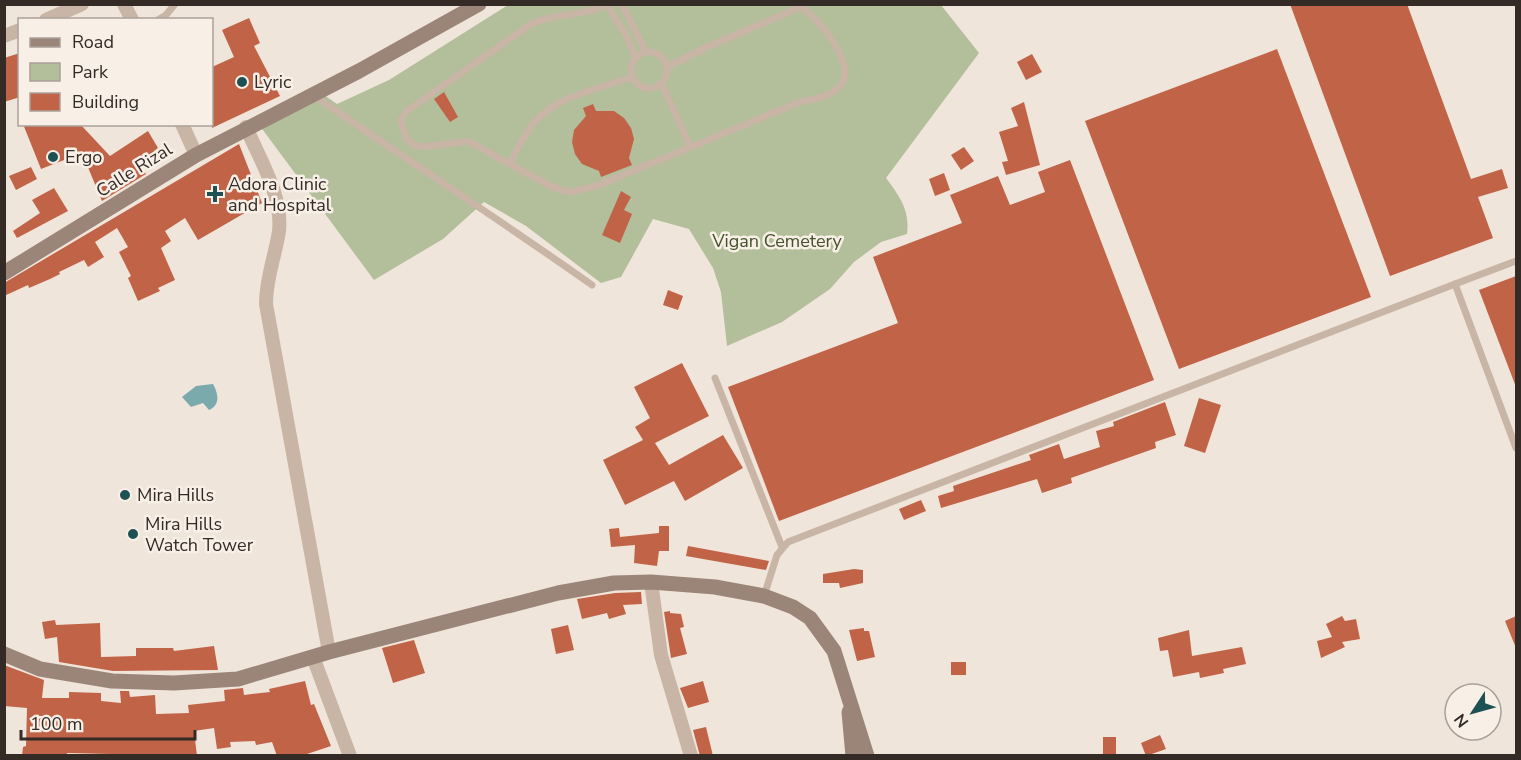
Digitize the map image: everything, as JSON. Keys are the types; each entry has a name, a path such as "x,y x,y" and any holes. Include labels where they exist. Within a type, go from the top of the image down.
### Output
{"street":[{"path":"50,18 82,4"},
{"path":"124,4 131,18"},
{"name":"Calle Rizal","path":"4,273 196,155 246,127 313,95 455,11 479,4"},
{"path":"183,126 196,155"},
{"path":"246,127 275,194 279,213 279,231 268,274 266,304 329,652"},
{"path":"651,582 661,655 691,756"},
{"path":"4,654 40,669 102,679 174,683 238,679 329,652 558,593 614,583 651,582 715,587 764,596 793,607 810,618 834,651 848,700 855,745 867,756"},
{"path":"313,657 350,756"}],"lane":[{"path":"161,18 175,4"},
{"path":"622,4 646,52"},
{"path":"636,57 626,35 607,5 592,13 552,16 531,24 407,111 401,119 406,138 414,145 468,141 552,187 571,192 598,185 796,103 828,95 842,84 845,68 840,54 820,21 801,7 785,8 668,67 662,84 690,146"},
{"path":"662,84 647,89 636,83 632,77 632,63 636,57 646,52 661,56 668,67"},
{"path":"510,163 534,123 544,113 560,104 632,77"},
{"path":"313,95 592,285"},
{"path":"764,596 782,547 788,542 1516,261"},
{"path":"1455,284 1516,448"},
{"path":"715,378 782,547"}],"green space":[{"name":"Vigan Cemetery","path":"508,5 941,5 979,53 886,178 900,198 905,211 907,234 881,242 854,262 830,289 782,322 727,346 721,292 713,268 689,229 653,219 621,277 601,283 526,226 484,202 443,239 374,280 260,126 324,95 337,104 389,80"}],"water":[{"path":"213,384 217,402 209,410 203,403 191,407 182,397 196,386"}],"building":[{"path":"1290,4 1407,4 1471,179 1502,169 1508,188 1478,197 1493,238 1390,276"},
{"name":"Lyric","path":"249,18 260,43 254,46 280,96 212,128 213,67 234,57 222,30"},
{"path":"1277,49 1371,297 1179,369 1085,121"},
{"path":"18,54 18,98 4,102 4,58"},
{"path":"1032,54 1042,72 1026,80 1017,62"},
{"path":"444,92 458,117 450,122 434,99"},
{"path":"1024,102 1040,165 1006,175 1002,162 1008,161 999,132 1018,126 1011,108"},
{"path":"593,104 596,111 614,111 624,118 631,128 634,139 629,158 632,165 601,177 599,171 582,164 575,154 572,142 574,130 586,116 583,108"},
{"path":"24,126 82,126 110,156 148,131 158,148 154,151 157,157 141,166 146,174 102,201 82,153 41,169"},
{"path":"239,144 262,203 198,240 185,218 165,231 171,241 161,248 175,280 158,288 160,291 138,301 128,278 131,276 119,252 128,247 117,228 95,242 104,257 88,267 84,260 50,279 29,288 28,285 4,296 4,283"},
{"path":"964,147 974,161 961,170 951,155"},
{"path":"1070,160 1154,380 779,521 728,387 898,323 873,257 962,223 950,195 998,176 1010,205 1045,192 1038,172"},
{"path":"31,167 37,179 16,190 9,176"},
{"path":"944,173 950,190 935,196 929,179"},
{"path":"54,188 68,211 17,238 13,231 40,213 32,200"},
{"path":"621,191 631,197 624,210 632,214 620,243 602,235"},
{"path":"1516,276 1516,387 1479,290"},
{"path":"668,290 683,296 678,310 663,305"},
{"path":"682,363 709,416 655,443 669,465 723,435 743,468 685,501 674,481 625,505 603,460 643,440 635,427 650,418 634,387"},
{"path":"1199,398 1221,405 1205,453 1184,446"},
{"path":"1165,402 1176,435 1155,442 1156,448 1071,478 1072,483 1042,493 1037,479 941,508 938,496 954,491 953,486 1031,460 1029,455 1059,444 1064,459 1100,447 1096,431 1114,426 1113,422"},
{"path":"921,500 926,511 904,520 899,509"},
{"path":"659,526 669,526 669,551 659,551 657,566 634,563 635,545 611,547 609,529 619,528 620,537 659,533"},
{"path":"688,546 769,561 766,570 686,556"},
{"path":"854,569 863,570 863,583 840,588 839,583 823,583 823,574"},
{"path":"641,592 642,604 623,605 626,614 609,619 607,613 582,619 577,599 615,593"},
{"path":"670,611 670,613 681,614 684,627 680,628 687,654 671,658 664,612"},
{"path":"1342,616 1345,621 1356,619 1360,639 1342,642 1345,647 1321,658 1317,641 1332,637 1326,624"},
{"path":"1516,616 1516,648 1505,621"},
{"path":"55,620 56,625 100,623 101,657 136,656 136,648 173,648 174,651 214,646 218,670 113,671 59,662 57,637 45,639 42,622"},
{"path":"568,625 574,650 556,654 551,629"},
{"path":"864,628 864,631 869,631 875,657 857,661 849,630"},
{"path":"1189,630 1192,656 1242,647 1246,664 1223,669 1224,673 1200,678 1199,672 1173,677 1168,650 1160,651 1158,638"},
{"path":"414,640 425,673 393,683 382,648"},
{"path":"951,662 966,662 966,675 951,675"},
{"path":"4,665 44,680 42,698 69,698 69,692 101,693 101,701 121,703 120,691 129,691 130,697 155,695 156,714 189,713 188,705 225,701 224,690 243,688 244,695 270,692 269,689 305,681 311,705 314,704 331,746 301,756 277,756 272,742 256,745 255,741 230,742 231,747 217,749 214,728 194,731 197,756 67,753 67,756 22,756 23,747 26,746 27,708 4,706"},
{"path":"703,681 709,702 688,708 680,688"},
{"path":"706,727 713,756 700,756 693,730"},
{"path":"1160,735 1166,749 1146,756 1141,743"},
{"path":"1103,737 1116,737 1116,754 1103,754"}],"place":[{"name":"Lyric","path":"242,82"},
{"name":"Ergo","path":"53,157"},
{"name":"Adora Clinic and Hospital","path":"215,194"},
{"name":"Mira Hills","path":"125,495"},
{"name":"Mira Hills Watch Tower","path":"133,534"}]}
